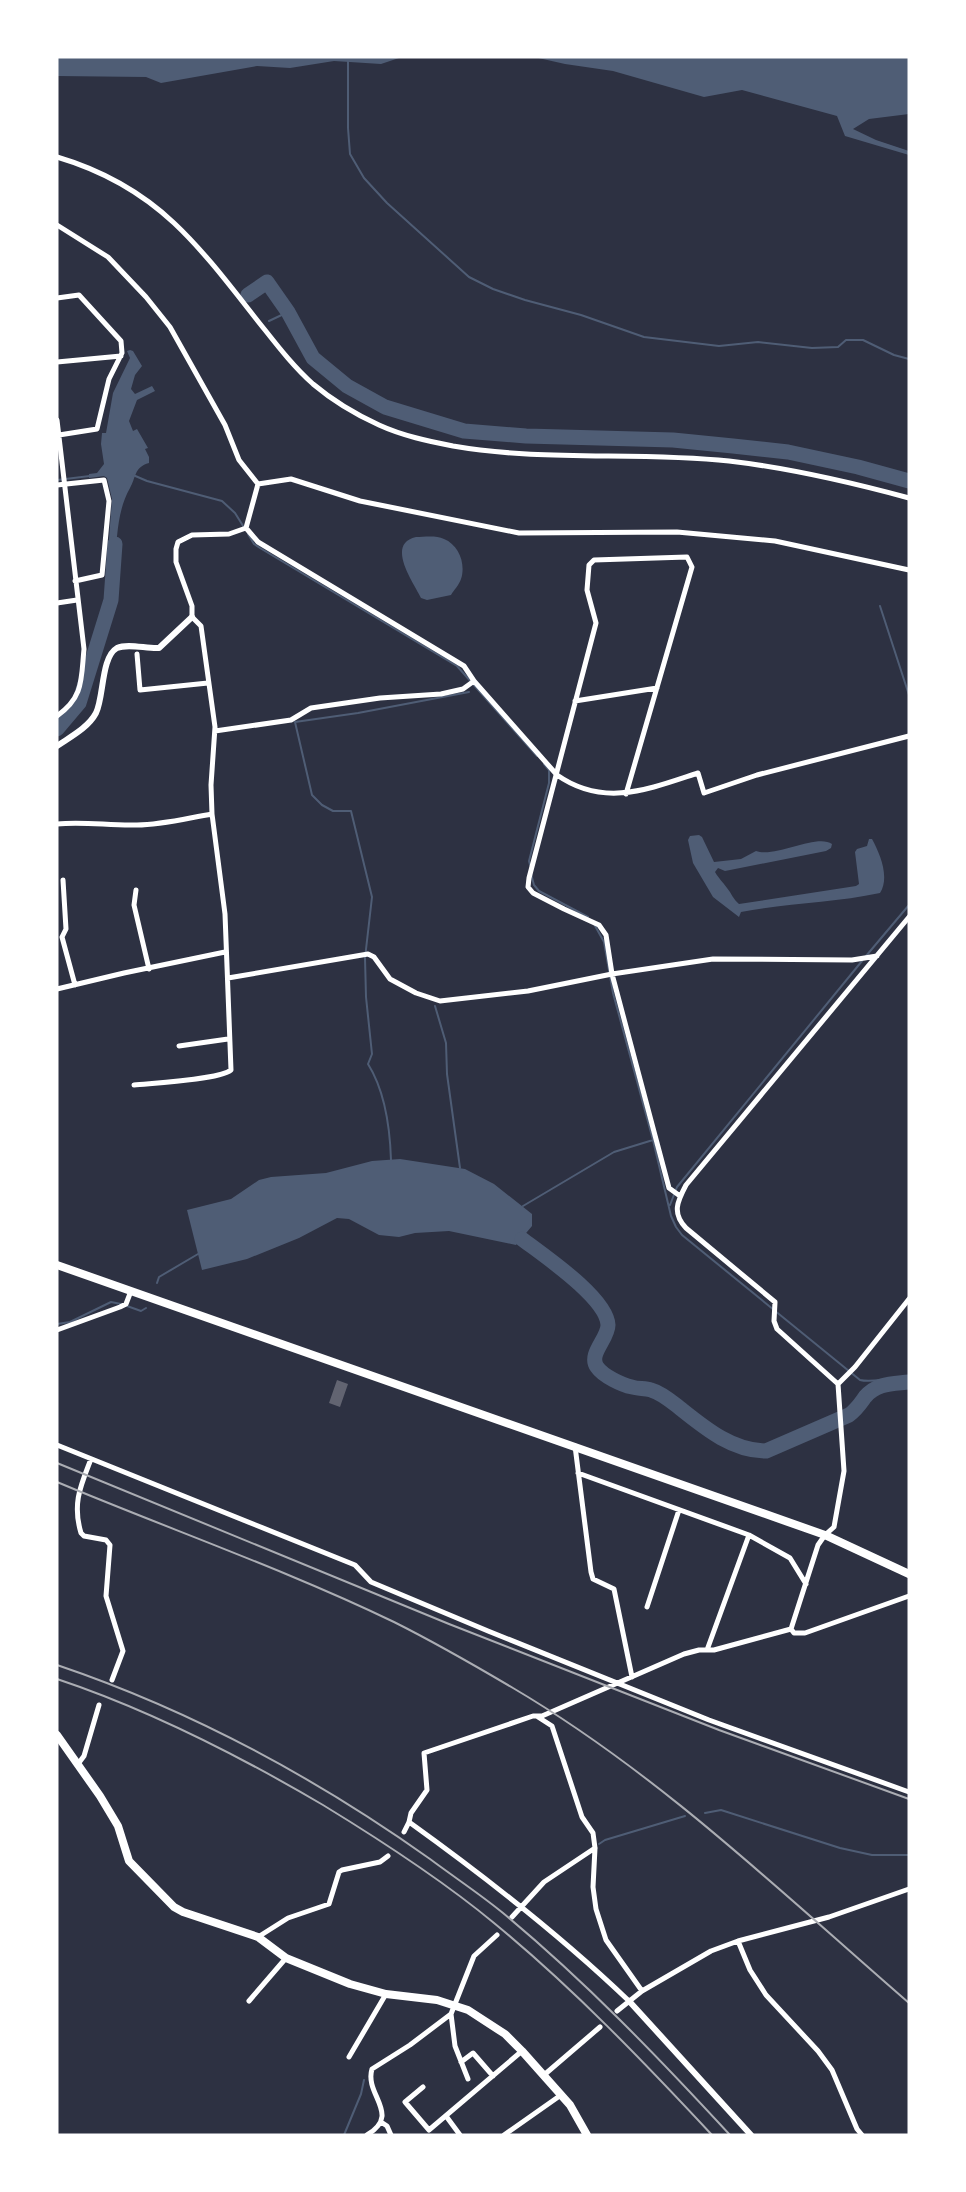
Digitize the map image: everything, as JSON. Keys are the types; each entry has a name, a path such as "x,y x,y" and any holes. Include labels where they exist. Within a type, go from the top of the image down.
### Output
{"highway":[{"path":"57,1265 825,1535 909,1574"}],"main road":[{"path":"57,1735 118,1826 129,1861 161,1896 183,1912 258,1937 286,1958 350,1984 386,1994 437,2000 468,2010 505,2034 522,2051 570,2105 586,2135"}],"street":[{"path":"57,158 77,163 117,181 145,199 174,223 210,261 287,358 314,384 340,403 402,435 483,451 565,457 654,457 728,461 806,474 909,498"},
{"path":"57,225 108,257 146,297 164,320 225,425 239,460 258,484"},
{"path":"57,298 79,295 121,341 121,356 109,379 97,429 59,435"},
{"path":"57,362 121,356"},
{"path":"57,420 84,649 81,680 75,700 57,716"},
{"path":"258,484 291,479 360,501 519,532 677,532 775,541 909,570"},
{"path":"57,485 104,480 109,501 102,575 75,581"},
{"path":"246,528 258,484"},
{"path":"134,1085 228,1073 231,1070 228,1039 225,914 212,814 211,785 215,731 201,626 192,617 192,606 176,561 176,549 178,542 192,535 229,534 246,528"},
{"path":"246,528 258,542 464,666 474,681 557,775 571,785 586,791 626,794 698,773 704,793 757,775 909,736"},
{"path":"626,794 692,567 687,557 594,560 589,564 586,590 596,623 574,701 528,887 533,893 553,904 599,925 606,935 612,974 669,1188 680,1196"},
{"path":"57,603 77,600"},
{"path":"57,746 83,728 95,714 101,698 108,659 116,649 123,647 159,648 192,617"},
{"path":"137,654 140,690 208,683"},
{"path":"215,731 291,720 311,708 380,698 452,692 463,689 474,681"},
{"path":"574,701 657,688"},
{"path":"57,824 93,822 104,826 140,825 212,814"},
{"path":"63,880 66,929 62,937 75,985"},
{"path":"136,890 134,905 149,969"},
{"path":"791,1629 818,1545 834,1527 844,1471 838,1384 777,1329 774,1321 775,1302 682,1224 676,1212 680,1196 686,1185 909,917"},
{"path":"57,989 225,952"},
{"path":"228,978 368,954 374,957 390,979 416,993 440,1001 528,991 612,974 713,959 852,960 877,956"},
{"path":"179,1046 228,1039"},
{"path":"57,1330 123,1305 131,1291"},
{"path":"838,1384 854,1368 909,1299"},
{"path":"57,1445 355,1565 371,1582 618,1683 709,1720 909,1792"},
{"path":"575,1446 591,1572 593,1579 614,1589 632,1677"},
{"path":"91,1459 77,1494 77,1505 81,1533 84,1536 106,1540 110,1545 106,1596 123,1651 112,1680"},
{"path":"578,1473 749,1535 790,1558 806,1584"},
{"path":"647,1607 679,1510"},
{"path":"708,1650 749,1535"},
{"path":"791,1629 794,1633 805,1633 909,1596"},
{"path":"538,1717 684,1654 714,1650 791,1629"},
{"path":"78,1764 84,1756 99,1705"},
{"path":"404,1832 411,1813 427,1790 424,1754 533,1716 552,1726 582,1817 593,1833 595,1848 593,1887 606,1940 642,1991"},
{"path":"409,1822 522,1905 582,1956 629,2001 751,2135"},
{"path":"512,1917 544,1882 595,1848"},
{"path":"258,1937 288,1918 329,1904 339,1872 342,1870 380,1862 388,1856"},
{"path":"617,2011 642,1991 711,1951 738,1941 829,1917 909,1889"},
{"path":"468,2079 455,2046 451,2014 474,1956 497,1935"},
{"path":"738,1941 750,1970 766,1995 818,2051 832,2070 857,2129 862,2135"},
{"path":"249,2001 286,1958"},
{"path":"350,2057 386,1994"},
{"path":"367,2135 381,2122 382,2110 371,2080 372,2069 410,2045 451,2014"},
{"path":"544,2075 600,2026"},
{"path":"423,2087 404,2100 429,2130 522,2051"},
{"path":"461,2062 473,2053 493,2076"},
{"path":"504,2135 561,2095"},
{"path":"446,2116 460,2135"},
{"path":"381,2122 387,2126 391,2135"}],"water":[{"path":"57,57 402,57 381,64 334,61 290,68 257,66 161,83 146,77 57,76"},
{"path":"534,57 909,57 909,114 869,119 853,129 876,140 909,151 909,155 845,136 837,116 742,90 704,97 613,71"},
{"path":"130,350 142,366 135,375 131,389 135,394 152,386 155,391 137,400 129,421 133,431 137,429 148,448 145,449 149,463 138,470 122,506 115,564 107,566 112,499 107,478 104,476 89,478 89,474 97,473 104,464 102,433 106,433 113,393 130,358 127,351"},
{"path":"416,537 441,538 457,550 463,567 460,581 451,595 427,600 421,598 408,574 402,555 407,541"},
{"path":"699,835 714,862 741,859 756,851 774,851 817,841 832,844 831,848 826,851 725,871 718,868 715,872 739,904 856,886 859,884 855,852 867,846 869,839 872,839 881,858 884,873 883,887 880,893 758,909 741,912 739,917 713,897 693,863 688,840 690,836"},
{"path":"400,1159 465,1169 494,1184 532,1214 532,1226 516,1245 449,1231 415,1233 399,1237 379,1235 349,1219 337,1218 299,1238 247,1259 202,1270 187,1210 231,1199 259,1180 271,1177 326,1173 372,1161"}],"building":[{"path":"337,1380 348,1384 340,1407 329,1403"}],"waterway":[{"path":"348,57 350,154 364,178 387,203 469,277 493,289 525,300 581,315 644,337 719,346 758,342 812,348 838,347 846,340 863,340 894,355 909,359"},
{"path":"248,295 267,282 288,312 313,358 347,386 385,407 464,431 526,436 673,440 788,452 909,481"},
{"path":"269,321 288,312"},
{"path":"133,475 147,481 222,501 235,513 245,529"},
{"path":"57,480 90,476"},
{"path":"248,534 254,544 260,548 457,666 537,756"},
{"path":"57,729 79,703 111,600 115,544"},
{"path":"880,606 909,695"},
{"path":"391,1160 386,1110 379,1086 368,1064 372,1054 366,997 365,958 372,897 351,811 333,811 322,805 312,795 295,722 358,713 469,692"},
{"path":"530,865 529,861 549,783 549,770 544,764"},
{"path":"531,874 534,885 539,891 588,917"},
{"path":"866,956 909,905"},
{"path":"594,924 604,942 613,993 653,1140"},
{"path":"670,1205 677,1187 862,961"},
{"path":"435,1006 446,1043 447,1074 460,1168"},
{"path":"523,1206 614,1152 653,1140 671,1216 682,1235 860,1380 877,1381 909,1376"},
{"path":"522,1239 586,1290 605,1314 607,1330 595,1357 600,1370 608,1377 623,1384 659,1393 720,1438 731,1443 766,1451 849,1415 875,1389 885,1385 909,1382"},
{"path":"157,1283 159,1277 198,1254"},
{"path":"57,1324 70,1322 111,1302 121,1304"},
{"path":"127,1306 141,1311 146,1308"},
{"path":"705,1813 721,1810 840,1848 872,1855 909,1855"},
{"path":"599,1844 605,1840 685,1816"},
{"path":"344,2135 361,2094 364,2080"}],"railway":[{"path":"57,1463 449,1624 719,1730 909,1799"},
{"path":"57,1482 353,1603 394,1622 513,1688 567,1722 669,1796 909,2003"},
{"path":"57,1665 155,1703 251,1748 342,1801 430,1859 494,1906 563,1965 648,2048 730,2135"},
{"path":"57,1679 160,1719 226,1751 323,1805 432,1876 494,1923 552,1973 634,2053 712,2135"}]}
